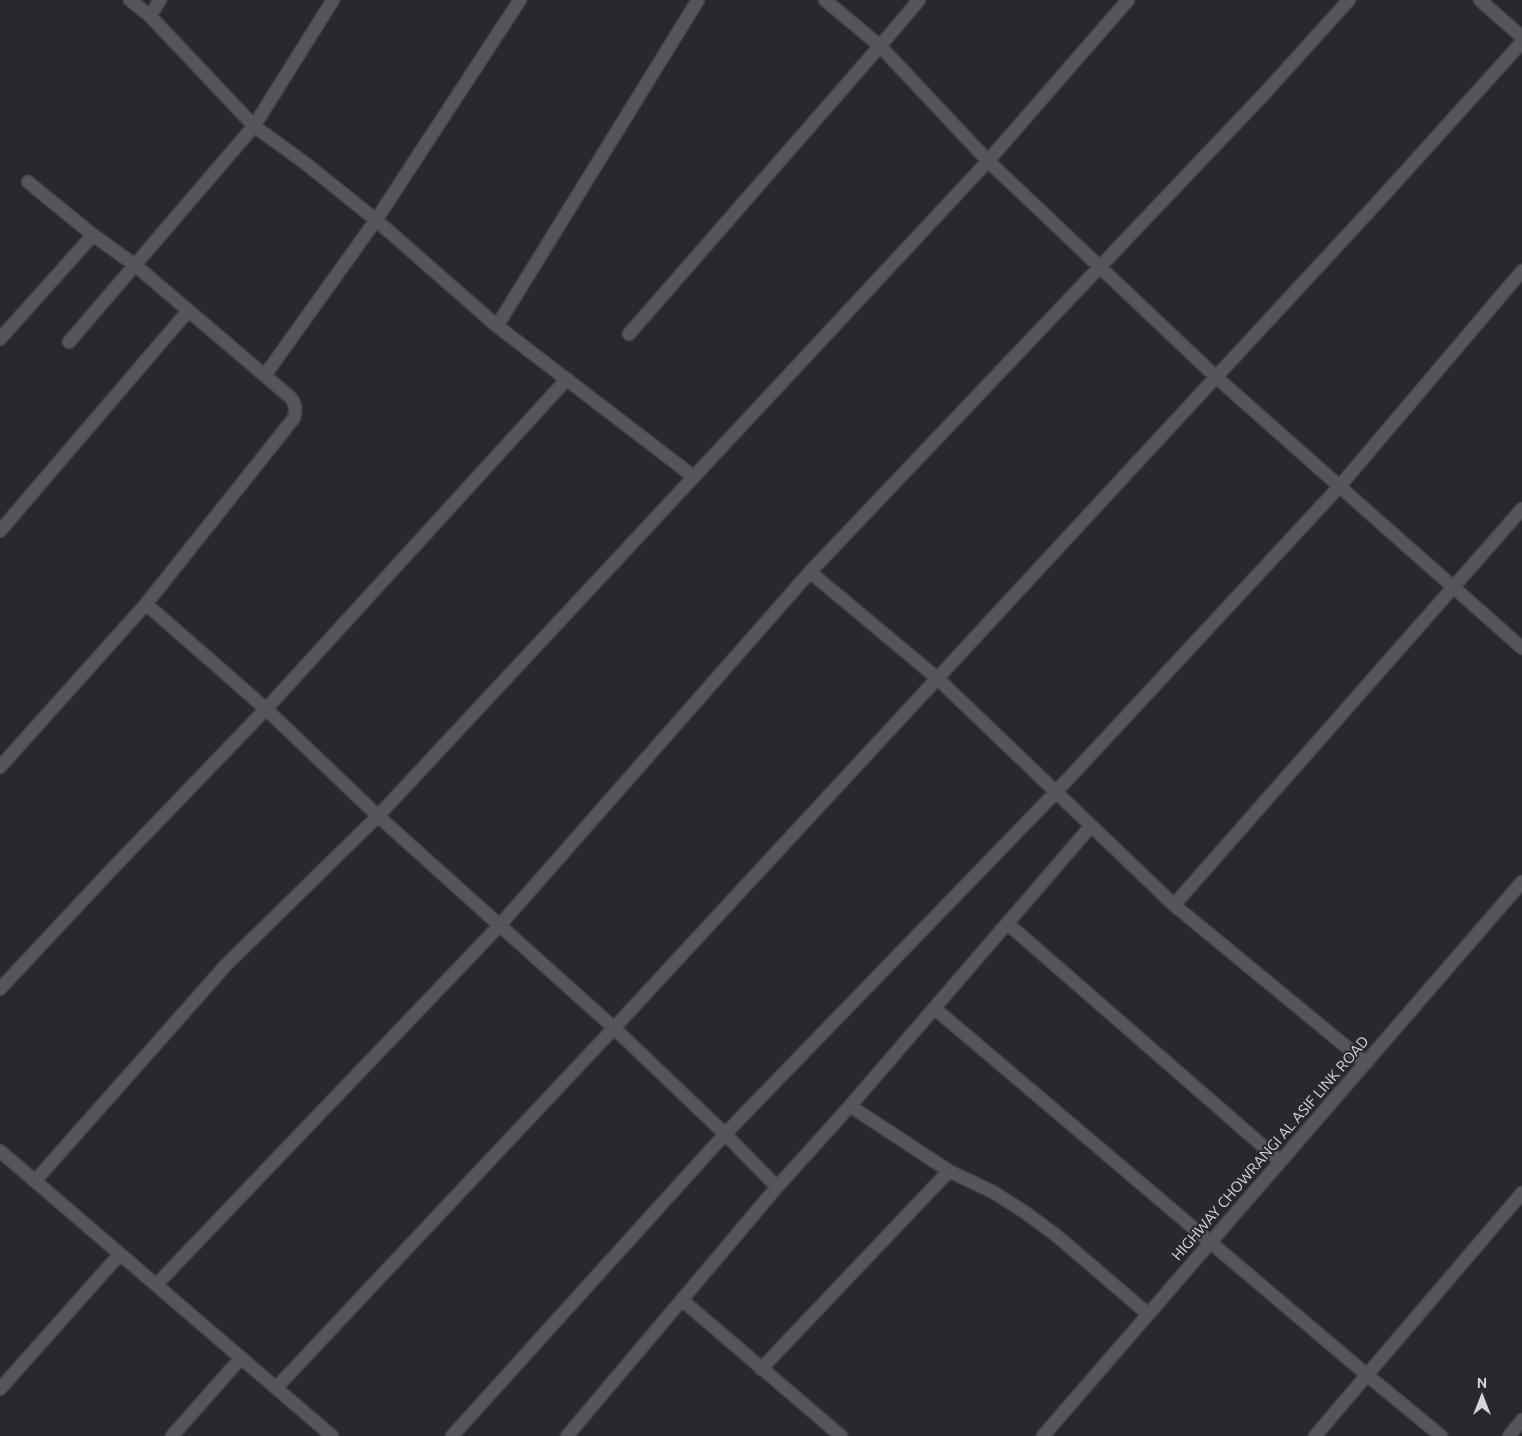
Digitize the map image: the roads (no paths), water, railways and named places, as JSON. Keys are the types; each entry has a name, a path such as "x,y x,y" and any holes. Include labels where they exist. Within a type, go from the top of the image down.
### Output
{"street":[{"path":"130,0 150,16 254,126 305,163 376,220 497,326 694,477"},
{"path":"150,16 160,0"},
{"path":"69,342 254,126 333,0"},
{"path":"265,376 376,220 520,0"},
{"path":"497,326 698,0"},
{"path":"825,0 880,46 988,161 1216,377 1522,648"},
{"path":"629,334 919,0"},
{"path":"35,1181 226,965 378,816 988,161 1128,0"},
{"path":"156,1285 500,925 810,572 1264,94 1348,0"},
{"path":"1480,0 1522,37"},
{"path":"276,1388 614,1028 1216,377 1522,42"},
{"path":"0,767 146,604 294,418 296,404 134,265 93,235 28,182"},
{"path":"0,339 93,235"},
{"path":"452,1436 725,1134 1056,792 1339,487 1522,271"},
{"path":"0,532 188,311"},
{"path":"0,989 266,709 566,379"},
{"path":"1174,905 1522,509"},
{"path":"810,572 937,678 1174,905 1366,1063"},
{"path":"146,604 266,709 378,816 614,1028 725,1134 777,1187"},
{"path":"570,1435 777,1187 850,1106 1091,826"},
{"name":"HIGHWAY CHOWRANGI AL ASIF LINK ROAD","path":"1042,1436 1522,882"},
{"path":"1008,924 1280,1161"},
{"path":"934,1008 1441,1436"},
{"path":"850,1106 949,1171 993,1192 1026,1213 1057,1236 1148,1314"},
{"path":"0,1151 332,1436"},
{"path":"761,1369 949,1171"},
{"path":"1315,1436 1522,1193"},
{"path":"0,1389 120,1254"},
{"path":"682,1300 841,1436"},
{"path":"172,1436 241,1358"},
{"path":"1509,1436 1522,1420"}]}
